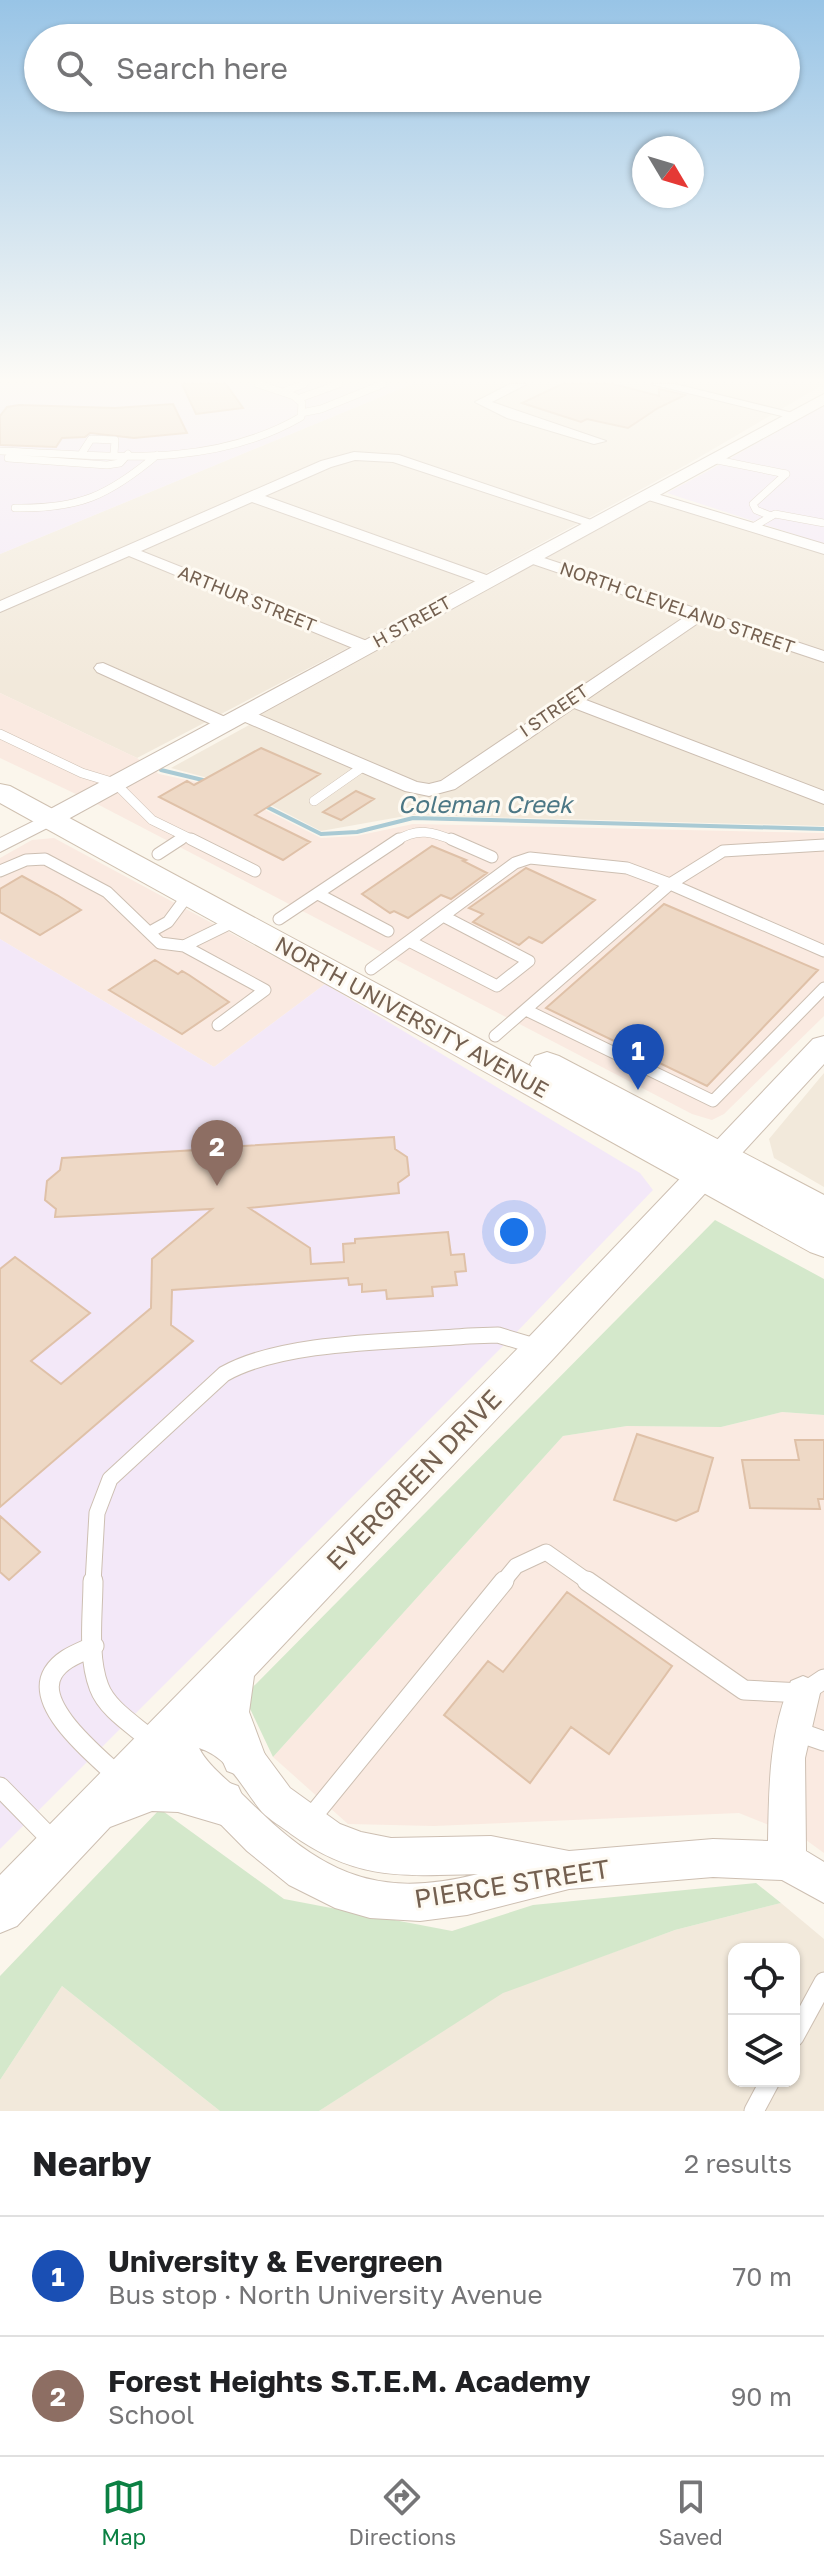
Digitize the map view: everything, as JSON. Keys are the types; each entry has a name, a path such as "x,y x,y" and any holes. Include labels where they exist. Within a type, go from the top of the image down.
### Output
{"main road":[{"name":"NORTH UNIVERSITY AVENUE","path":"0,771 188,895 509,1068 711,1167 824,1212"},
{"name":"NORTH UNIVERSITY AVENUE","path":"0,792 158,854 495,1036 711,1167 824,1242"}],"street":[{"path":"0,607 286,483"},
{"path":"468,483 593,523"},
{"name":"H STREET","path":"0,846 670,483"},
{"path":"647,495 824,549"},
{"path":"253,497 486,580"},
{"name":"ARTHUR STREET","path":"129,551 366,647"},
{"name":"NORTH CLEVELAND STREET","path":"529,558 824,657"},
{"name":"I STREET","path":"364,766 407,785 429,790 448,785 697,616"},
{"path":"103,668 364,766"},
{"path":"570,700 824,798"},
{"name":"EVERGREEN DRIVE","path":"0,1909 541,1348 824,1046"},
{"path":"234,1667 228,1696 227,1727 243,1755 277,1801 327,1837 361,1851 391,1857 491,1855 569,1870"},
{"path":"787,1861 787,1758 808,1736 813,1686"},
{"path":"168,1736 211,1733 243,1755"},
{"name":"PIERCE STREET","path":"168,1736 182,1759 222,1802 302,1872 335,1889 370,1899 420,1902 467,1896 569,1870 713,1858 787,1861 824,1884"},
{"path":"93,1814 130,1793 166,1785 222,1802"}],"lane":[{"path":"15,508 75,508 99,498 120,483"},
{"path":"777,483 753,504 756,510 771,516 790,515 824,523"},
{"path":"753,527 771,516"},
{"path":"0,734 82,773 115,783 152,820 255,871"},
{"path":"314,801 364,766"},
{"path":"279,919 409,833 431,831 492,857"},
{"path":"158,854 185,837"},
{"path":"495,1036 670,884 723,851 824,845"},
{"path":"371,969 515,863 530,858 627,868 824,951"},
{"path":"0,871 26,860 45,859 107,892 160,943 184,946 265,990 218,1025"},
{"path":"318,894 388,931"},
{"path":"150,932 168,922 188,895"},
{"path":"409,941 497,986 529,961 443,916"},
{"path":"184,946 235,921"},
{"path":"526,1010 713,1101 824,988"},
{"path":"168,1736 107,1699 100,1687 94,1646 96,1515 108,1482 140,1448 224,1374 240,1365 283,1352 498,1335 541,1348"},
{"path":"306,1823 516,1566 546,1552 744,1690 813,1686"},
{"path":"94,1646 59,1658 50,1665 42,1674 40,1693 52,1715 124,1782"},
{"path":"0,1787 59,1848"},
{"path":"800,2026 824,1982"},
{"path":"754,2111 767,2087"}],"shaded area":[{"path":"0,483 173,483 0,554"},
{"path":"173,483 654,483 137,758 0,693 0,554"},
{"path":"687,483 824,483 824,544 667,493"},
{"path":"652,502 824,554 824,826 411,815 321,831 230,784 171,768 260,719 255,716 642,503"},
{"path":"0,693 137,758 159,774 220,787 321,838 356,836 413,824 824,833 824,1016 724,1114 712,1120 692,1114 99,805 0,758"},
{"path":"54,838 325,984 214,1067 0,939 0,858 32,840"},
{"path":"0,939 214,1067 325,984 640,1173 653,1190 511,1338 0,1849"},
{"path":"824,1073 824,1187 774,1158 769,1139"},
{"path":"782,1412 824,1415 824,1853 806,1840 739,1813 434,1826 348,1824 273,1757 563,1436 627,1426 721,1427"},
{"path":"781,1903 824,1939 824,2111 319,2111 503,1992 675,1930"},
{"path":"62,1986 220,2111 0,2111 0,2080"}],"green space":[{"path":"715,1220 824,1279 824,1415 782,1412 721,1427 627,1426 563,1436 273,1757 244,1696"},
{"path":"160,1809 284,1899 452,1931 533,1905 756,1883 781,1903 675,1930 503,1993 319,2111 220,2111 62,1986 0,2080 0,1976"}],"building":[{"path":"261,748 320,774 255,815 310,842 283,860 159,797 187,781 194,785"},
{"path":"356,791 374,799 341,820 323,812"},
{"path":"432,846 466,860 463,861 487,873 451,899 441,895 408,918 394,911 390,913 362,894"},
{"path":"526,868 595,900 542,943 529,937 519,945 473,922 483,914 469,908"},
{"path":"22,876 81,910 40,935 0,912 0,889"},
{"path":"664,904 818,970 707,1086 546,1008"},
{"path":"155,960 178,974 182,971 229,1002 182,1034 109,990"},
{"path":"394,1137 395,1149 407,1157 409,1175 398,1183 399,1193 249,1208 310,1248 311,1264 344,1262 343,1244 355,1243 355,1239 448,1232 451,1255 464,1254 466,1271 455,1272 457,1285 432,1287 433,1296 387,1299 386,1290 362,1292 362,1284 349,1285 348,1278 172,1290 171,1325 193,1341 0,1507 0,1269 15,1257 90,1313 31,1361 61,1384 151,1308 152,1259 212,1209 55,1217 56,1209 45,1200 47,1181 60,1170 62,1158 213,1149 213,1146 233,1141 243,1146"},
{"path":"637,1434 713,1458 698,1511 676,1521 614,1500"},
{"path":"795,1440 824,1440 824,1499 818,1499 820,1509 750,1508 742,1460 799,1460"},
{"path":"0,1516 40,1552 9,1580 0,1572"},
{"path":"567,1592 672,1666 609,1754 571,1727 530,1783 444,1715 488,1661 503,1672"}],"waterway":[{"name":"Coleman Creek","path":"161,770 211,782"},
{"name":"Coleman Creek","path":"261,804 321,834 357,832 413,818 824,829"}],"place":[{"name":"University & Evergreen","path":"638,1090"},
{"name":"Forest Heights S.T.E.M. Academy","path":"217,1186"}]}
